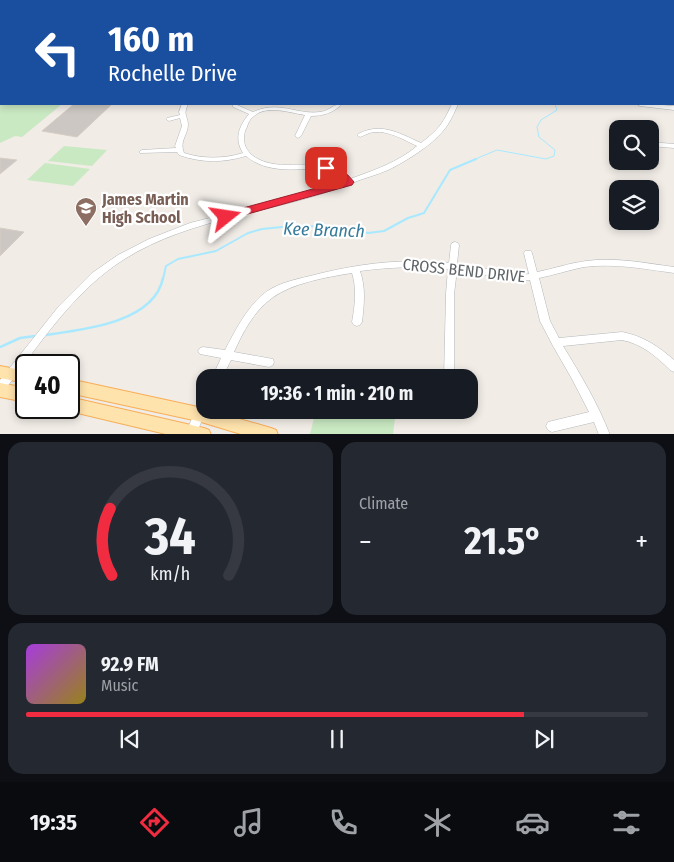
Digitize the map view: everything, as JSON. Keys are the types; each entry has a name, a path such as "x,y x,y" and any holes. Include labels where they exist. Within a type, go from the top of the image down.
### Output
{"main road":[{"path":"80,388 196,407"},
{"path":"0,389 15,392"},
{"path":"80,407 195,434"},
{"path":"232,419 272,434"}],"street":[{"path":"178,150 185,126 182,110 184,105"},
{"path":"338,105 334,110 324,113 269,109 253,114 240,135 246,154 257,162 278,168 330,168 343,175 348,182"},
{"path":"0,389 6,373 27,353 55,317 95,275 121,257 152,241 193,225 348,182 398,163 440,131 447,122 455,105"},
{"path":"655,105 674,108"},
{"path":"235,106 253,114"},
{"path":"298,136 309,113"},
{"path":"169,119 183,116"},
{"path":"360,135 370,130 382,130 421,146"},
{"path":"659,145 674,146"},
{"path":"178,150 181,154 191,158 215,160 232,159 246,154"},
{"path":"142,152 178,150"},
{"path":"449,369 452,268 455,245"},
{"path":"528,253 545,321 576,376 605,434"},
{"name":"CROSS BEND DRIVE","path":"222,369 249,318 257,306 271,294 299,282 355,268 426,264 504,276 534,277 584,264 604,262 674,270"},
{"path":"355,268 362,290 357,322"},
{"path":"556,343 622,336 632,337 646,343 674,367"},
{"path":"203,351 269,362"},
{"path":"552,426 597,416"},
{"path":"195,434 199,419"}],"green space":[{"path":"0,105 61,105 22,137 15,136 0,143"},
{"path":"64,146 107,150 92,166 48,161"},
{"path":"45,163 90,169 73,186 27,180"},
{"path":"314,419 395,419 393,434 310,434"}],"building":[{"path":"73,105 111,105 77,137 42,131"},
{"path":"0,158 17,160 0,174"},
{"path":"0,228 24,232 0,256"}],"waterway":[{"name":"Kee Branch","path":"473,160 497,150 546,159 554,156 555,150 539,137 537,127 541,120 557,110 555,105"},
{"name":"Kee Branch","path":"163,279 166,266 178,259 216,251 248,233 262,229 292,226 343,227 368,233 384,231 408,218 424,213 450,170 476,159"},
{"name":"Kee Branch","path":"45,335 96,327 114,322 131,314 146,305 157,293 163,278"},
{"name":"Kee Branch","path":"0,347 20,338 35,336"}],"place":[{"name":"James Martin High School","path":"86,227"}],"route":[{"path":"226,217 312,194 348,182 340,172 326,168"}]}
